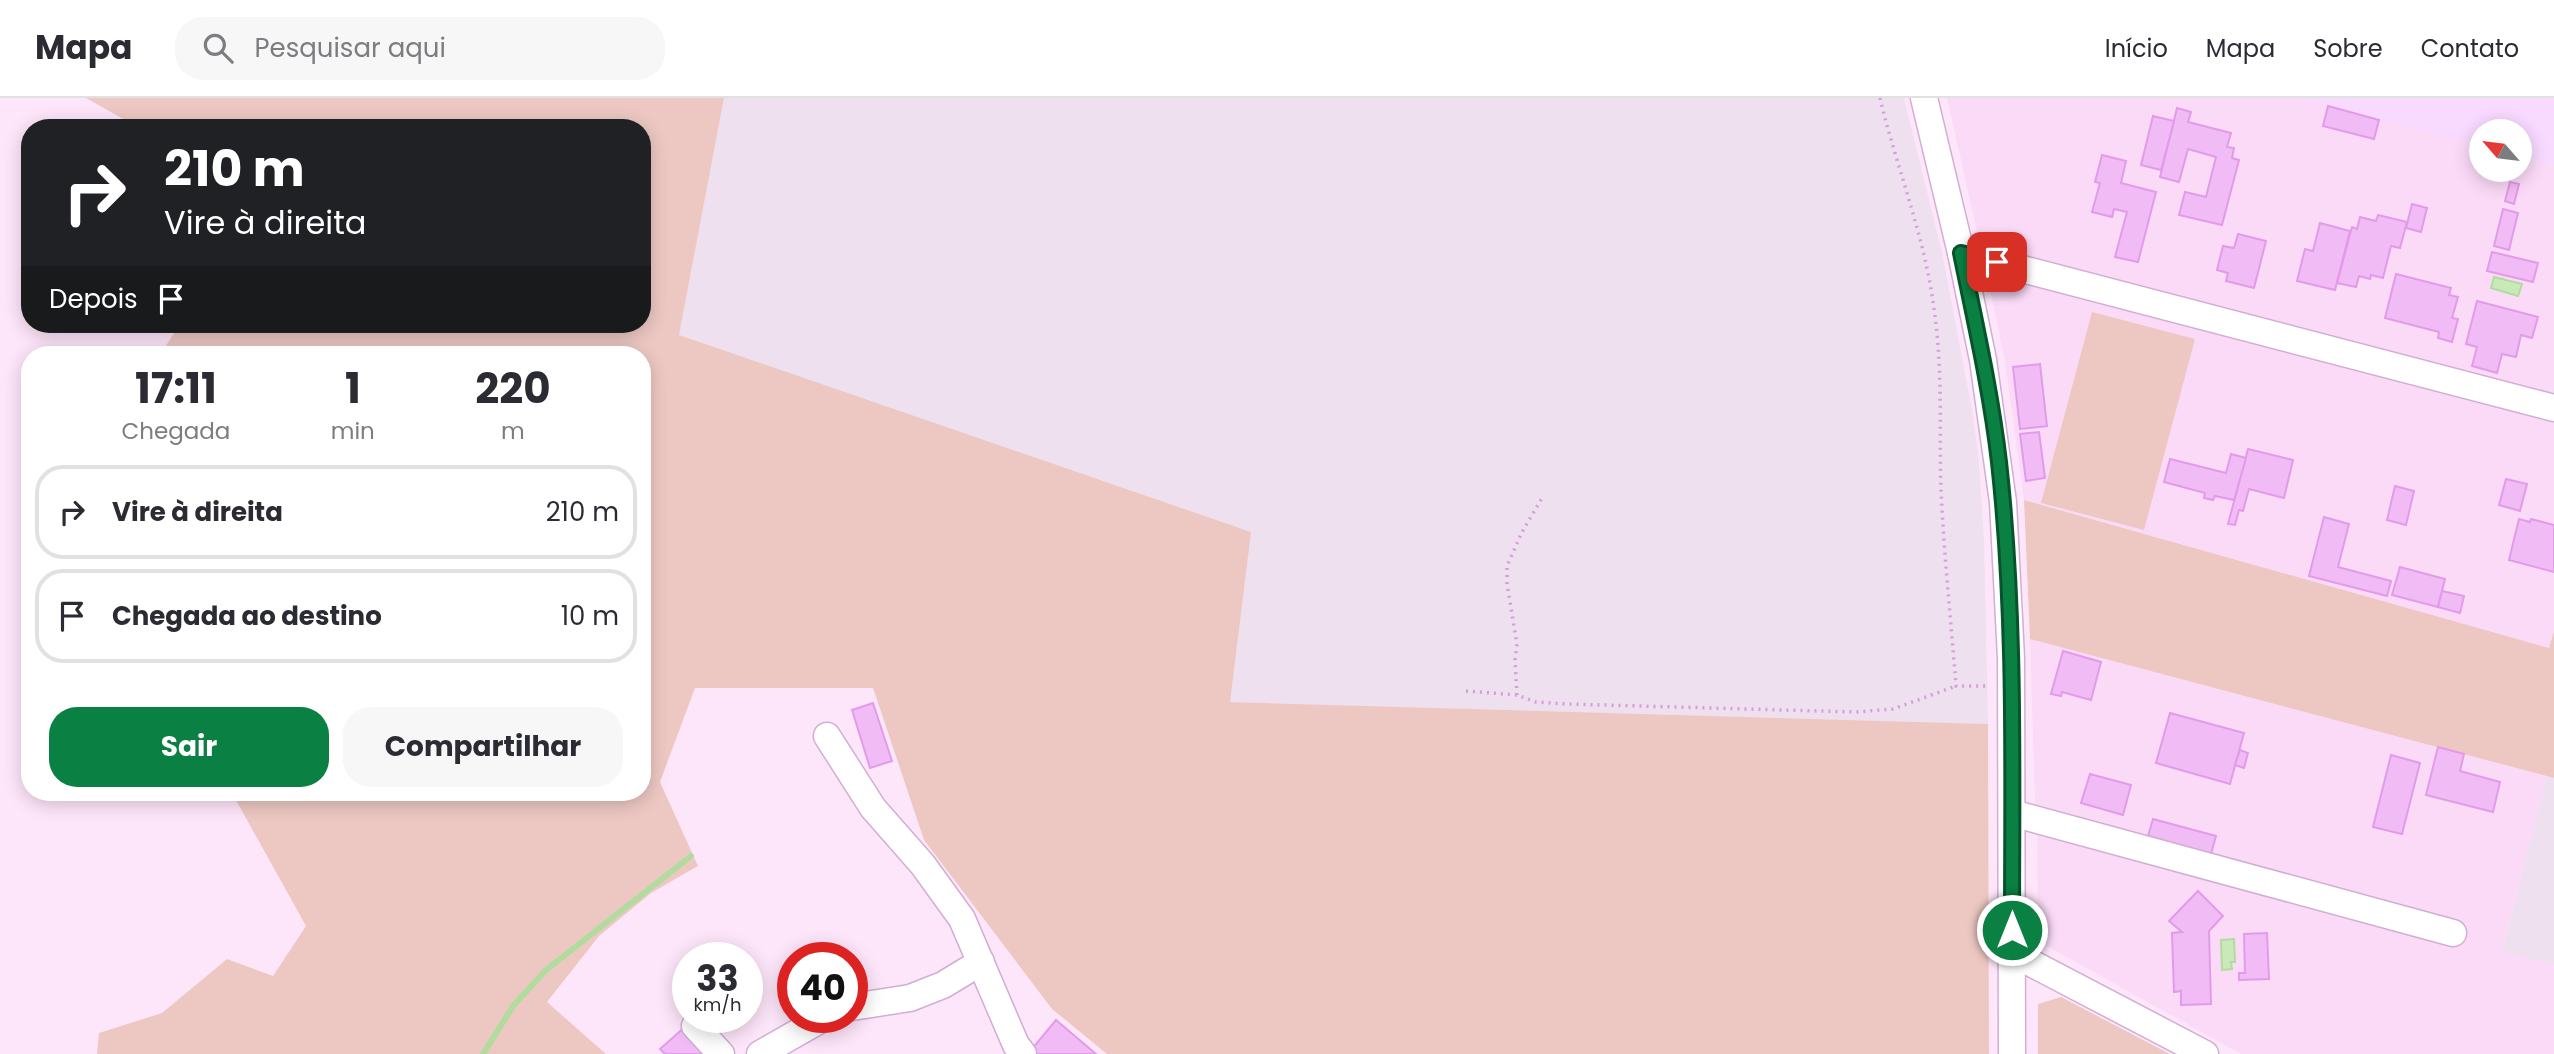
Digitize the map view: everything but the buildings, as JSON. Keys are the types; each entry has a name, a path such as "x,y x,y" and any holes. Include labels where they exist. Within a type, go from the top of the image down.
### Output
{"street":[{"path":"1924,98 1983,360 1999,460 2006,536 2011,696 2012,1054"},
{"path":"1961,253 2554,408"},
{"path":"827,736 873,808 923,865 962,919 1016,1045 1023,1054"},
{"path":"2012,813 2453,933"},
{"path":"2012,953 2205,1054"},
{"path":"868,1005 910,998 943,985 981,962"},
{"path":"702,1033 721,1054"},
{"path":"760,1054 797,1033"}],"path":[{"path":"1880,98 1891,144 1914,213 1934,306 1941,383 1941,491 1956,686"},
{"path":"1517,695 1514,660 1517,644 1507,584 1507,566 1517,540 1542,498"},
{"path":"1466,691 1517,695 1536,702 1567,704 1856,712 1893,709 1956,686 1987,685 2011,696"}],"shaded area":[{"path":"86,98 724,98 679,335 1251,532 1230,702 1988,724 1989,1054 1107,1054 1052,1009 924,840 873,688 695,688 660,782 698,866 651,893 599,936 547,1002 606,1054 97,1054 99,1033 162,1013 227,959 273,976 306,926 236,801 651,801 651,346 166,346 174,333 651,333 651,119 123,119"},
{"path":"724,98 1904,98 1943,257 1973,416 1984,540 1988,724 1230,702 679,335"},
{"path":"1947,98 2300,98 2469,143 2469,182 2532,182 2532,159 2554,165 2554,631 2549,648 2024,500 2004,356 1988,280 1995,273 1980,245"},
{"path":"2300,98 2554,98 2554,165 2532,159 2532,119 2469,119 2469,143"},
{"path":"2494,277 2522,284 2518,296 2491,288"},
{"path":"2092,312 2195,339 2144,530 2041,503"},
{"path":"2024,500 2549,648 2554,631 2554,778 2030,639"},
{"path":"2030,639 2547,776 2502,951 2554,964 2554,1054 2241,1054 2038,941 2037,832 2053,814 2035,805"},
{"path":"2547,776 2554,778 2554,964 2502,952"},
{"path":"2234,939 2235,962 2231,962 2232,969 2222,970 2221,940"},
{"path":"2061,997 2170,1054 2038,1054 2038,1004"}],"waterway":[{"path":"483,1054 513,1006 546,970 691,856"}],"route":[{"path":"1997,262 1961,253 1992,413 2006,536 2011,658 2012,930"}]}
